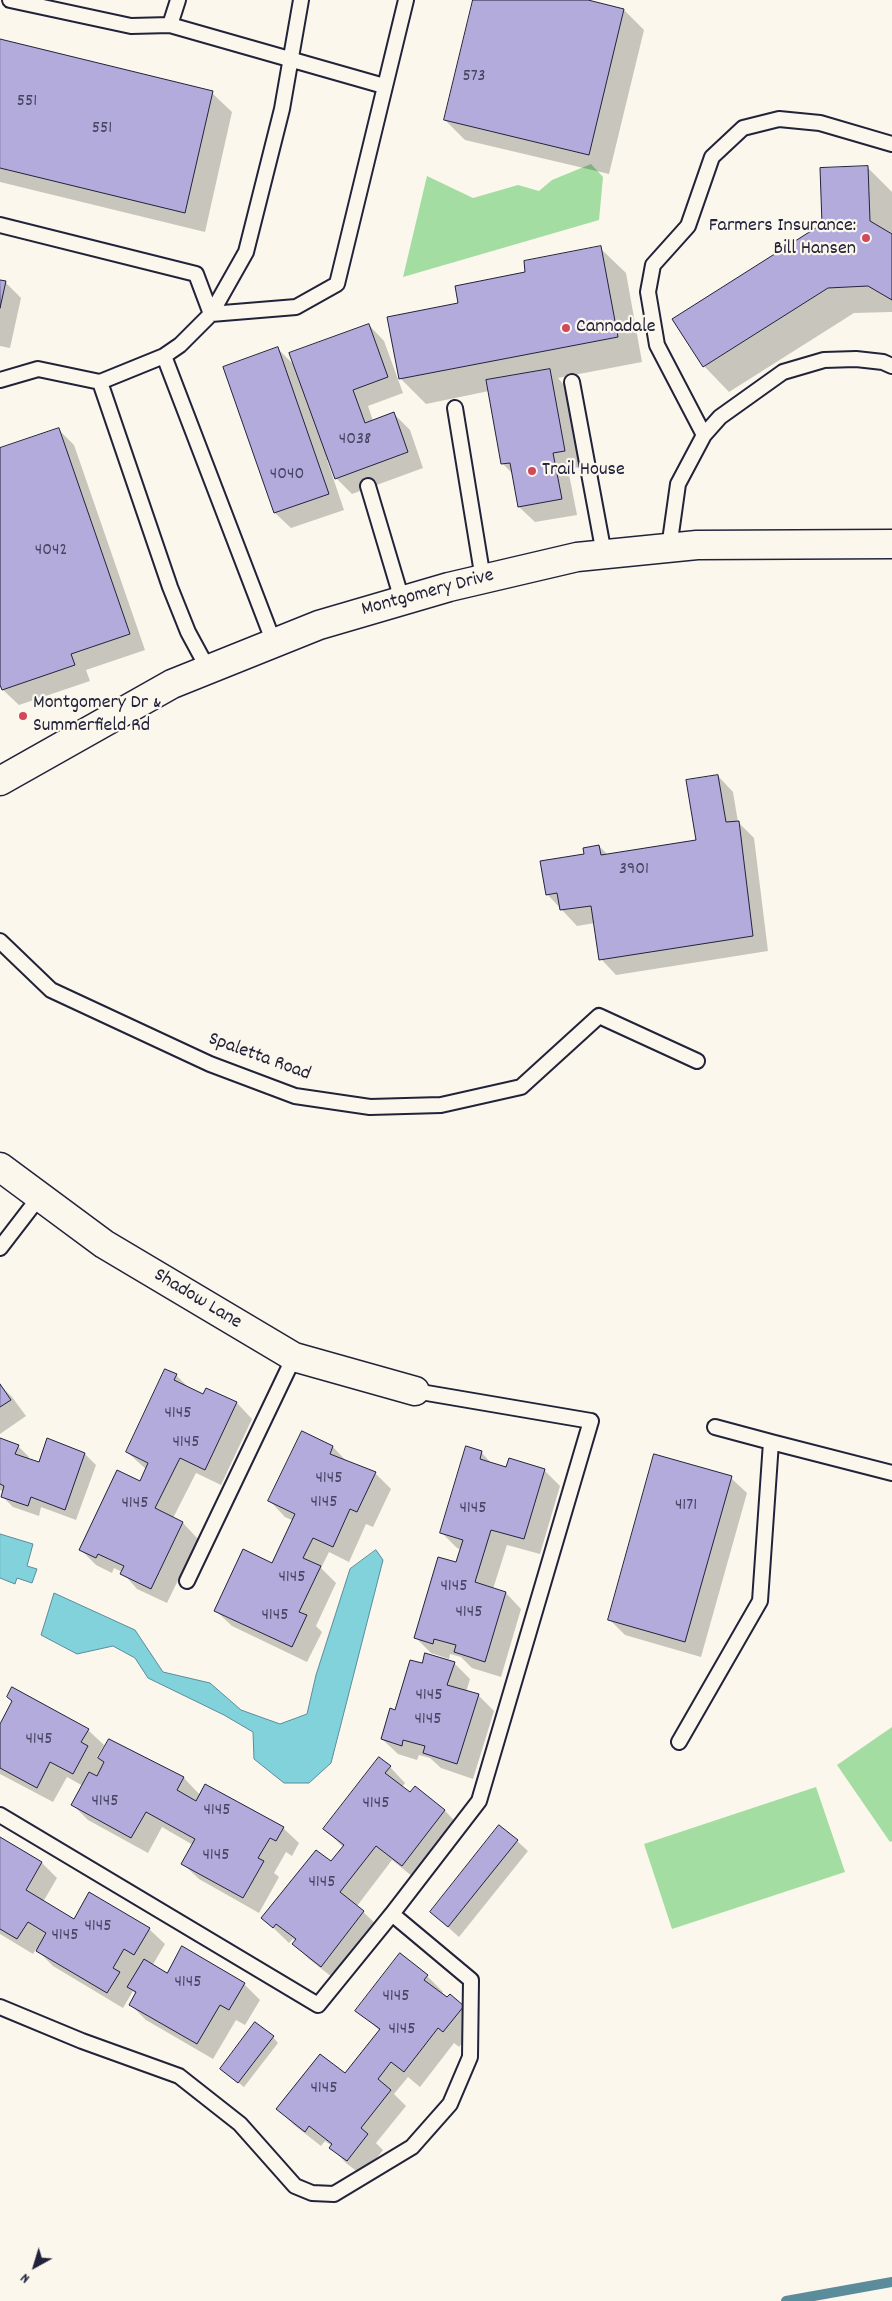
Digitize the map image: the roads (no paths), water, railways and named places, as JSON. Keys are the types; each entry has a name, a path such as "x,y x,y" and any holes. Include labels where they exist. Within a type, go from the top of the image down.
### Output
{"main road":[{"name":"Montgomery Drive","path":"0,781 172,684 319,625 402,600 577,557 697,545 892,544"},
{"name":"Shadow Lane","path":"0,1168 104,1244 294,1357 415,1391"}],"lane":[{"path":"10,0 131,26 170,25 384,86"},
{"path":"170,25 178,0"},
{"path":"0,380 38,369 100,382 164,356 180,345 211,314 246,252 282,109 289,59 301,0"},
{"path":"211,314 296,307 337,284 406,0"},
{"path":"704,436 657,345 648,292 653,265 688,226 712,156 743,128 780,119 820,122 892,144"},
{"path":"0,225 196,274 211,314"},
{"path":"164,356 274,643"},
{"path":"669,548 678,484 704,436 720,417 782,372 824,360 856,359 883,362 892,366"},
{"path":"100,382 170,587 188,632 208,669"},
{"path":"572,382 604,554"},
{"path":"455,408 483,579"},
{"path":"368,486 402,600"},
{"name":"Spaletta Road","path":"0,940 51,990 210,1064 295,1096 370,1107 441,1105 520,1087 599,1016 697,1061"},
{"path":"0,1248 40,1196"},
{"path":"187,1581 294,1357"},
{"path":"0,1815 318,2005 392,1914 479,1801 592,1421 415,1391"},
{"path":"715,1427 892,1473"},
{"path":"680,1742 760,1601 771,1442"},
{"path":"0,2007 82,2041 179,2076 240,2124 295,2186 312,2193 334,2194 412,2147 450,2104 470,2057 471,1980 392,1914"}],"water":[{"path":"0,1534 33,1544 27,1566 37,1569 32,1583 17,1578 15,1584 0,1578"},
{"path":"376,1550 383,1560 331,1763 309,1783 284,1783 254,1759 253,1732 224,1715 148,1678 135,1658 113,1646 77,1654 41,1635 54,1593 135,1630 163,1672 210,1683 241,1710 280,1724 307,1714 316,1675 350,1569"}],"waterway":[{"path":"786,2301 892,2282"}],"place":[{"name":"Farmers Insurance: Bill Hansen","path":"866,238"},
{"name":"Cannadale","path":"566,328"},
{"name":"Trail House","path":"532,471"},
{"name":"Montgomery Dr & Summerfield Rd","path":"23,716"}]}
